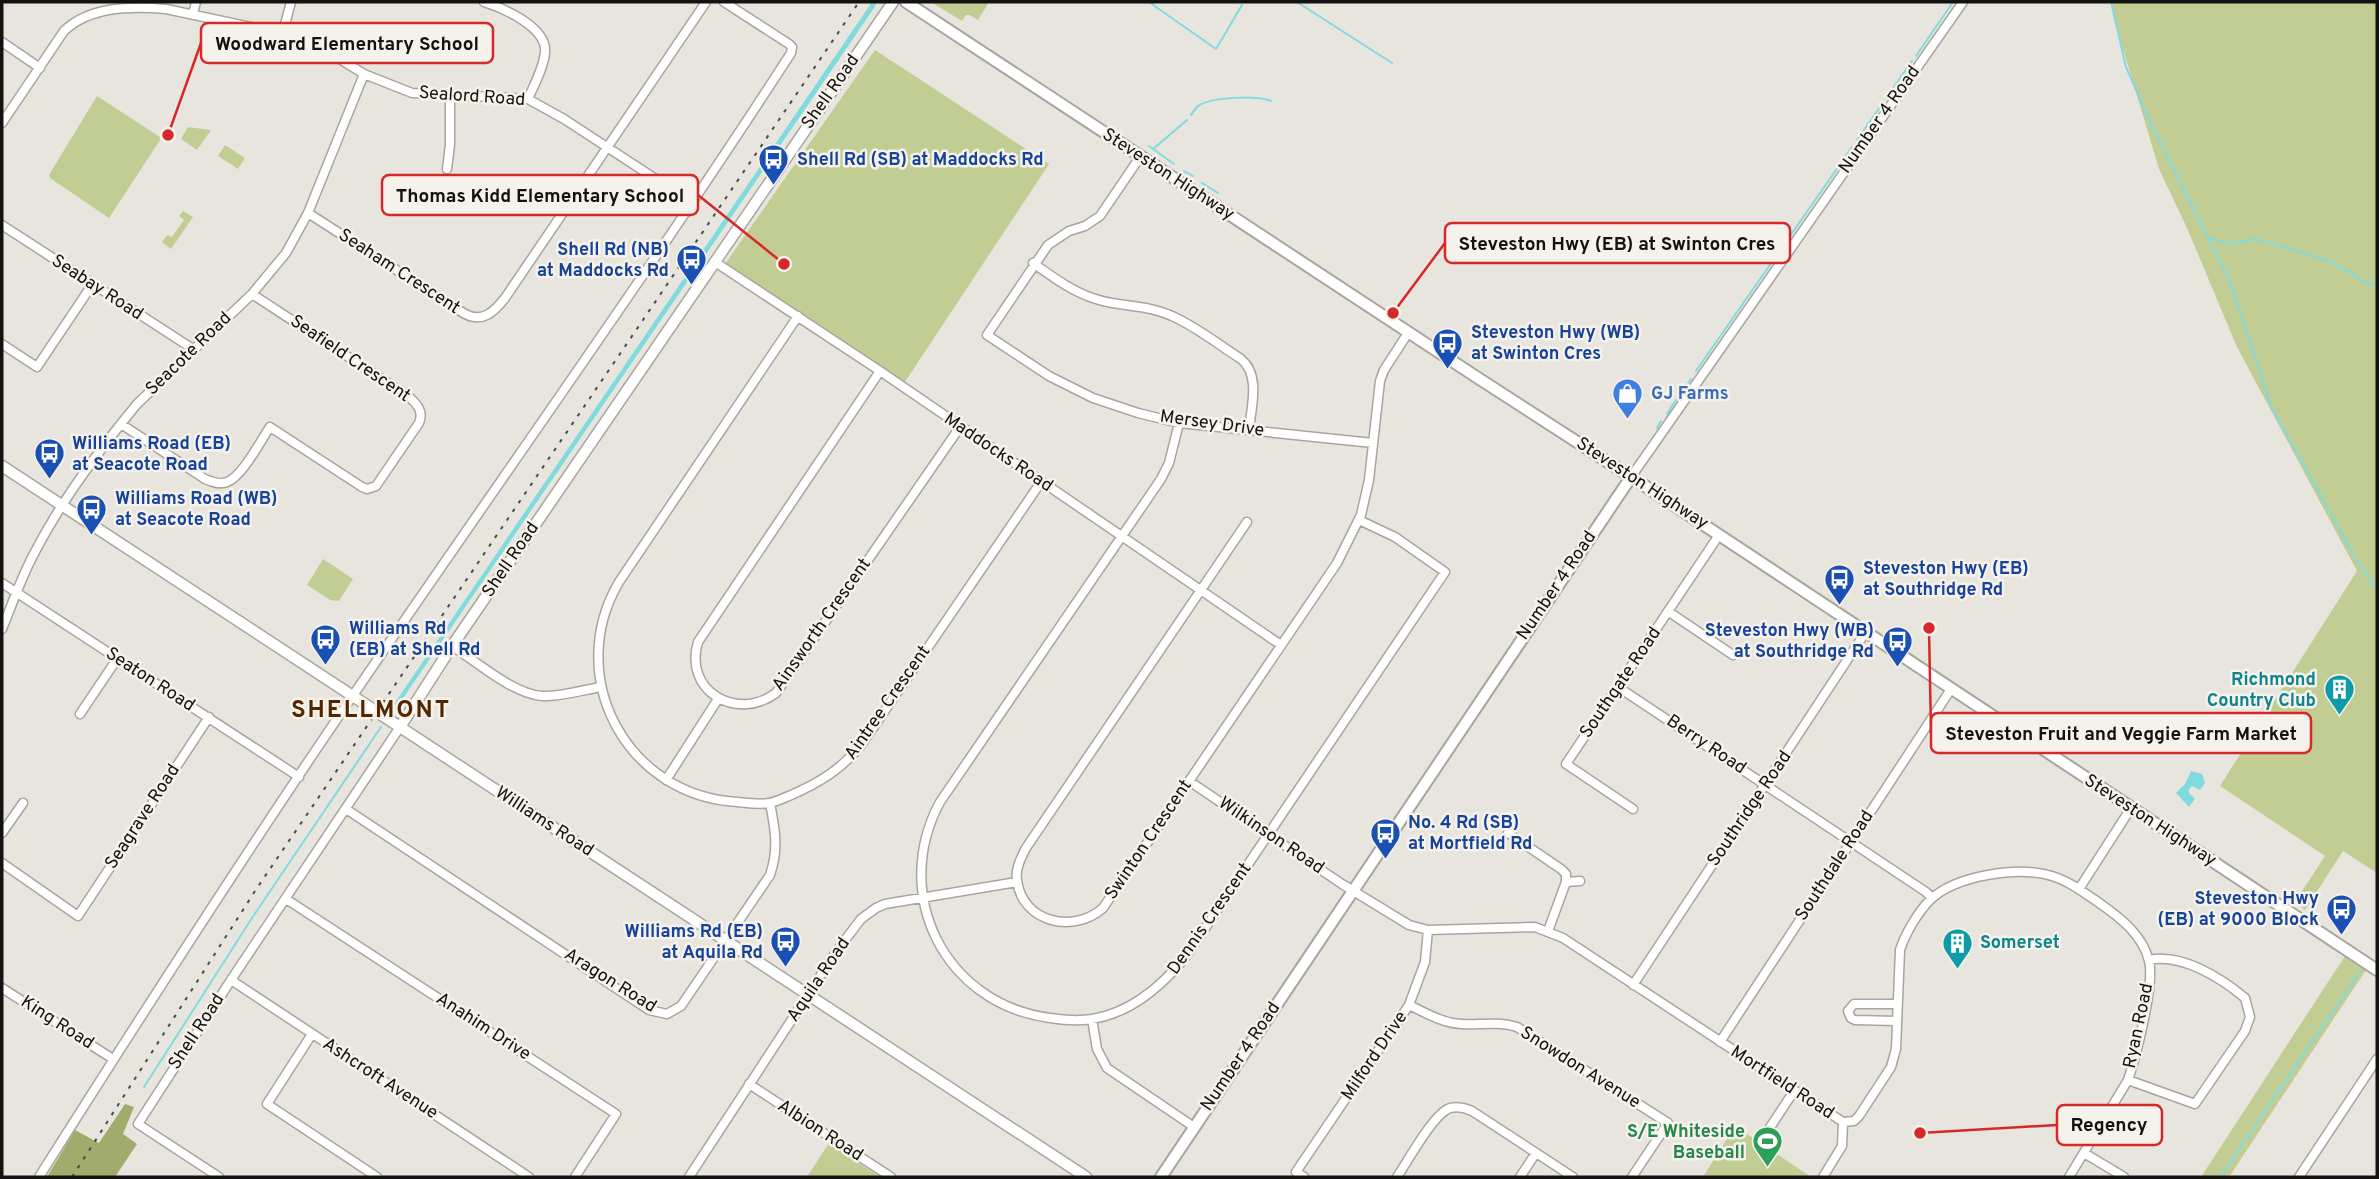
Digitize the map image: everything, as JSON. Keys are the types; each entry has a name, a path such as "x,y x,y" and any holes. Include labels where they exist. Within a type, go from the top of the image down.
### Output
{"main road":[{"name":"Steveston Highway","path":"906,2 2377,970"},
{"name":"Number 4 Road","path":"1161,1177 1631,477"}],"street":[{"path":"193,14 196,2"},
{"path":"283,32 291,2"},
{"path":"484,2 538,32 544,42 544,58 528,99"},
{"name":"Seaham Crescent","path":"308,213 469,317 480,318 491,314 500,305 706,2"},
{"path":"39,1177 113,1059 299,777 793,48 724,2"},
{"name":"Shell Road","path":"216,1176 138,1124 452,646 893,2"},
{"name":"Number 4 Road","path":"1631,477 1963,2"},
{"name":"Sealord Road","path":"2,123 64,32 75,21 92,14 147,8 283,32 316,44 364,75 412,93 528,99 547,108 691,202"},
{"path":"2,42 40,68"},
{"name":"Seacote Road","path":"2,629 37,547 121,424 137,404 252,294 284,255 308,213 364,75"},
{"path":"447,170 450,97"},
{"path":"1140,157 1100,216 1057,238 1033,263 1071,289 1088,297 1173,316 1241,359 1250,369 1253,380 1249,430"},
{"name":"Seabay Road","path":"2,226 193,349"},
{"name":"Maddocks Road","path":"715,262 1281,645"},
{"name":"Mersey Drive","path":"1033,263 987,335 1032,366 1093,398 1179,423 1373,443"},
{"path":"2,344 37,367 92,285"},
{"name":"Seafield Crescent","path":"121,424 205,479 215,482 227,482 237,475 270,427 362,487 370,489 376,486 419,424 419,407 408,396 252,294"},
{"name":"Aintree Crescent","path":"798,316 614,590 604,613 598,647 601,687 611,717 627,744 645,765 666,780 685,791 704,797 727,802 770,803 810,787 847,762 1041,482"},
{"name":"Swinton Crescent","path":"1017,882 1030,906 1044,917 1068,923 1088,919 1103,908 1337,563 1359,520 1369,480 1380,381 1408,333"},
{"path":"666,780 718,699 706,687 699,674 695,660 698,642 880,372"},
{"name":"Dennis Crescent","path":"1179,423 1169,463 936,810 927,831 920,873 922,898 927,915 955,968 979,992 1005,1007 1034,1016 1092,1019 1141,1000 1167,980 1187,955 1445,572 1395,537 1359,520"},
{"name":"Ainsworth Crescent","path":"718,699 731,704 746,705 760,702 776,693 960,427"},
{"name":"Williams Road","path":"2,466 1086,1177"},
{"path":"1017,882 1018,868 1026,848 1247,522"},
{"name":"Southgate Road","path":"1633,809 1566,764 1719,535"},
{"name":"Seaton Road","path":"2,583 299,777"},
{"path":"1669,612 1733,655"},
{"name":"Southridge Road","path":"1633,985 1865,633"},
{"path":"452,646 525,692 541,696 557,695 601,687"},
{"path":"80,714 117,659"},
{"name":"Berry Road","path":"1618,687 1932,898"},
{"name":"Southdale Road","path":"1720,1042 1951,689"},
{"name":"Seagrave Road","path":"2,863 78,916 209,717"},
{"name":"Wilkinson Road","path":"1189,781 1353,890"},
{"path":"2,832 23,803"},
{"name":"Aragon Road","path":"346,809 649,1010 667,1014 681,1006 755,899 773,867 777,837 770,803"},
{"path":"1932,898 1970,881 1997,873 2018,871 2054,877 2079,889 2131,808"},
{"path":"1508,834 1566,874 1566,882 1548,931"},
{"path":"1566,882 1580,880"},
{"name":"Aquila Road","path":"689,1177 836,952 868,913 886,904 1017,882"},
{"name":"Ryan Road","path":"2069,1177 2128,1080 2149,988 2149,960 2140,941 2124,921 2079,889"},
{"name":"Mortfield Road","path":"1353,890 1399,920 1428,930 1523,926 1548,931 1563,938 1843,1122 1850,1122 1859,1116 1891,1067 1896,1049 1900,950 1904,938 1932,898"},
{"name":"Anahim Drive","path":"286,899 616,1114 575,1177"},
{"name":"Milford Drive","path":"1300,1175 1409,1005 1425,962 1428,930"},
{"path":"2128,1080 2195,1108 2248,1026 2250,1017 2243,996 2204,971 2166,958 2149,960"},
{"name":"Ashcroft Avenue","path":"231,980 529,1177"},
{"name":"King Road","path":"2,988 113,1059"},
{"path":"1897,1004 1854,1004 1848,1011 1853,1019 1897,1021"},
{"name":"Snowdon Avenue","path":"1409,1005 1444,1021 1464,1024 1499,1023 1517,1027 1668,1124 1632,1177"},
{"path":"1092,1019 1097,1049 1107,1068 1194,1127"},
{"path":"312,1034 267,1104 377,1177"},
{"path":"2299,1177 2377,1059"},
{"name":"Albion Road","path":"748,1084 891,1177"},
{"path":"1765,1135 1794,1091"},
{"path":"1397,1177 1438,1117 1450,1108 1472,1111 1573,1177"},
{"path":"1823,1177 1842,1146 1843,1122"},
{"path":"1520,1177 1536,1153"},
{"path":"2084,1153 2124,1177"}],"green space":[{"path":"931,2 989,2 978,20 966,15 962,21"},
{"name":"Richmond Country Club","path":"2112,2 2377,2 2377,873 2343,851 2305,910 2295,902 2325,856 2220,786 2357,571 2237,347 2159,169 2114,19"},
{"path":"875,50 1049,164 901,388 720,271"},
{"path":"97,96 160,137 109,218 49,175"},
{"path":"188,127 211,130 197,150 181,139"},
{"path":"225,145 245,158 238,169 218,156"},
{"path":"183,211 193,217 171,249 162,242 167,235 172,237 184,220 179,216"},
{"path":"323,559 353,579 339,601 330,600 307,585"},
{"path":"2345,956 2366,970 2229,1177 2201,1177"},
{"path":"125,1104 134,1107 123,1134 137,1144 115,1177 47,1177 75,1130 99,1143"},
{"path":"1735,1126 1811,1177 1703,1177"},
{"path":"829,1143 880,1177 807,1177"}],"water":[{"path":"872,2 877,2 874,8 395,710 392,707"},
{"path":"2191,771 2202,774 2205,783 2200,790 2192,786 2189,789 2195,799 2189,807 2176,793 2185,784"}],"waterway":[{"path":"1149,2 1216,49 1242,5"},
{"path":"1297,2 1392,63"},
{"path":"1916,56 1953,2"},
{"path":"2111,2 2126,67 2153,128 2231,284 2271,406 2355,557 2377,590"},
{"path":"1886,98 1912,61"},
{"path":"1191,115 1198,106 1223,99 1271,101"},
{"path":"1857,140 1880,107"},
{"path":"1153,149 1187,120"},
{"path":"1149,146 1174,164"},
{"path":"1696,371 1852,147"},
{"path":"1184,171 1193,176"},
{"path":"1202,183 1218,193"},
{"path":"2209,238 2230,244 2255,239 2325,260 2362,281 2377,286"},
{"path":"1681,393 1691,379"},
{"path":"1667,414 1676,400"},
{"path":"1657,428 1661,421"},
{"path":"144,1087 252,918 381,727"},
{"path":"2220,1177 2359,973"}],"railway":[{"path":"72,1177 257,888 859,2"}],"place":[{"name":"Woodward Elementary School","path":"168,135"},
{"name":"Shell Rd (SB) at Maddocks Rd","path":"774,187"},
{"name":"Thomas Kidd Elementary School","path":"784,264"},
{"name":"Shell Rd (NB) at Maddocks Rd","path":"692,287"},
{"name":"Steveston Hwy (EB) at Swinton Cres","path":"1393,313"},
{"name":"Steveston Hwy (WB) at Swinton Cres","path":"1448,370"},
{"name":"GJ Farms","path":"1628,421"},
{"name":"Williams Road (EB) at Seacote Road","path":"49,481"},
{"name":"Williams Road (WB) at Seacote Road","path":"92,536"},
{"name":"Steveston Hwy (EB) at Southridge Rd","path":"1840,606"},
{"name":"Steveston Fruit and Veggie Farm Market","path":"1929,628"},
{"name":"Williams Rd (EB) at Shell Rd","path":"326,666"},
{"name":"Steveston Hwy (WB) at Southridge Rd","path":"1897,668"},
{"name":"Richmond Country Club","path":"2339,717"},
{"name":"No. 4 Rd (SB) at Mortfield Rd","path":"1385,860"},
{"name":"Steveston Hwy (EB) at 9000 Block","path":"2342,936"},
{"name":"Williams Rd (EB) at Aquila Rd","path":"786,969"},
{"name":"Somerset","path":"1957,970"},
{"name":"Regency","path":"1920,1133"},
{"name":"S/E Whiteside Baseball","path":"1768,1169"}],"district":[{"name":"SHELLMONT","path":"371,711"}]}
